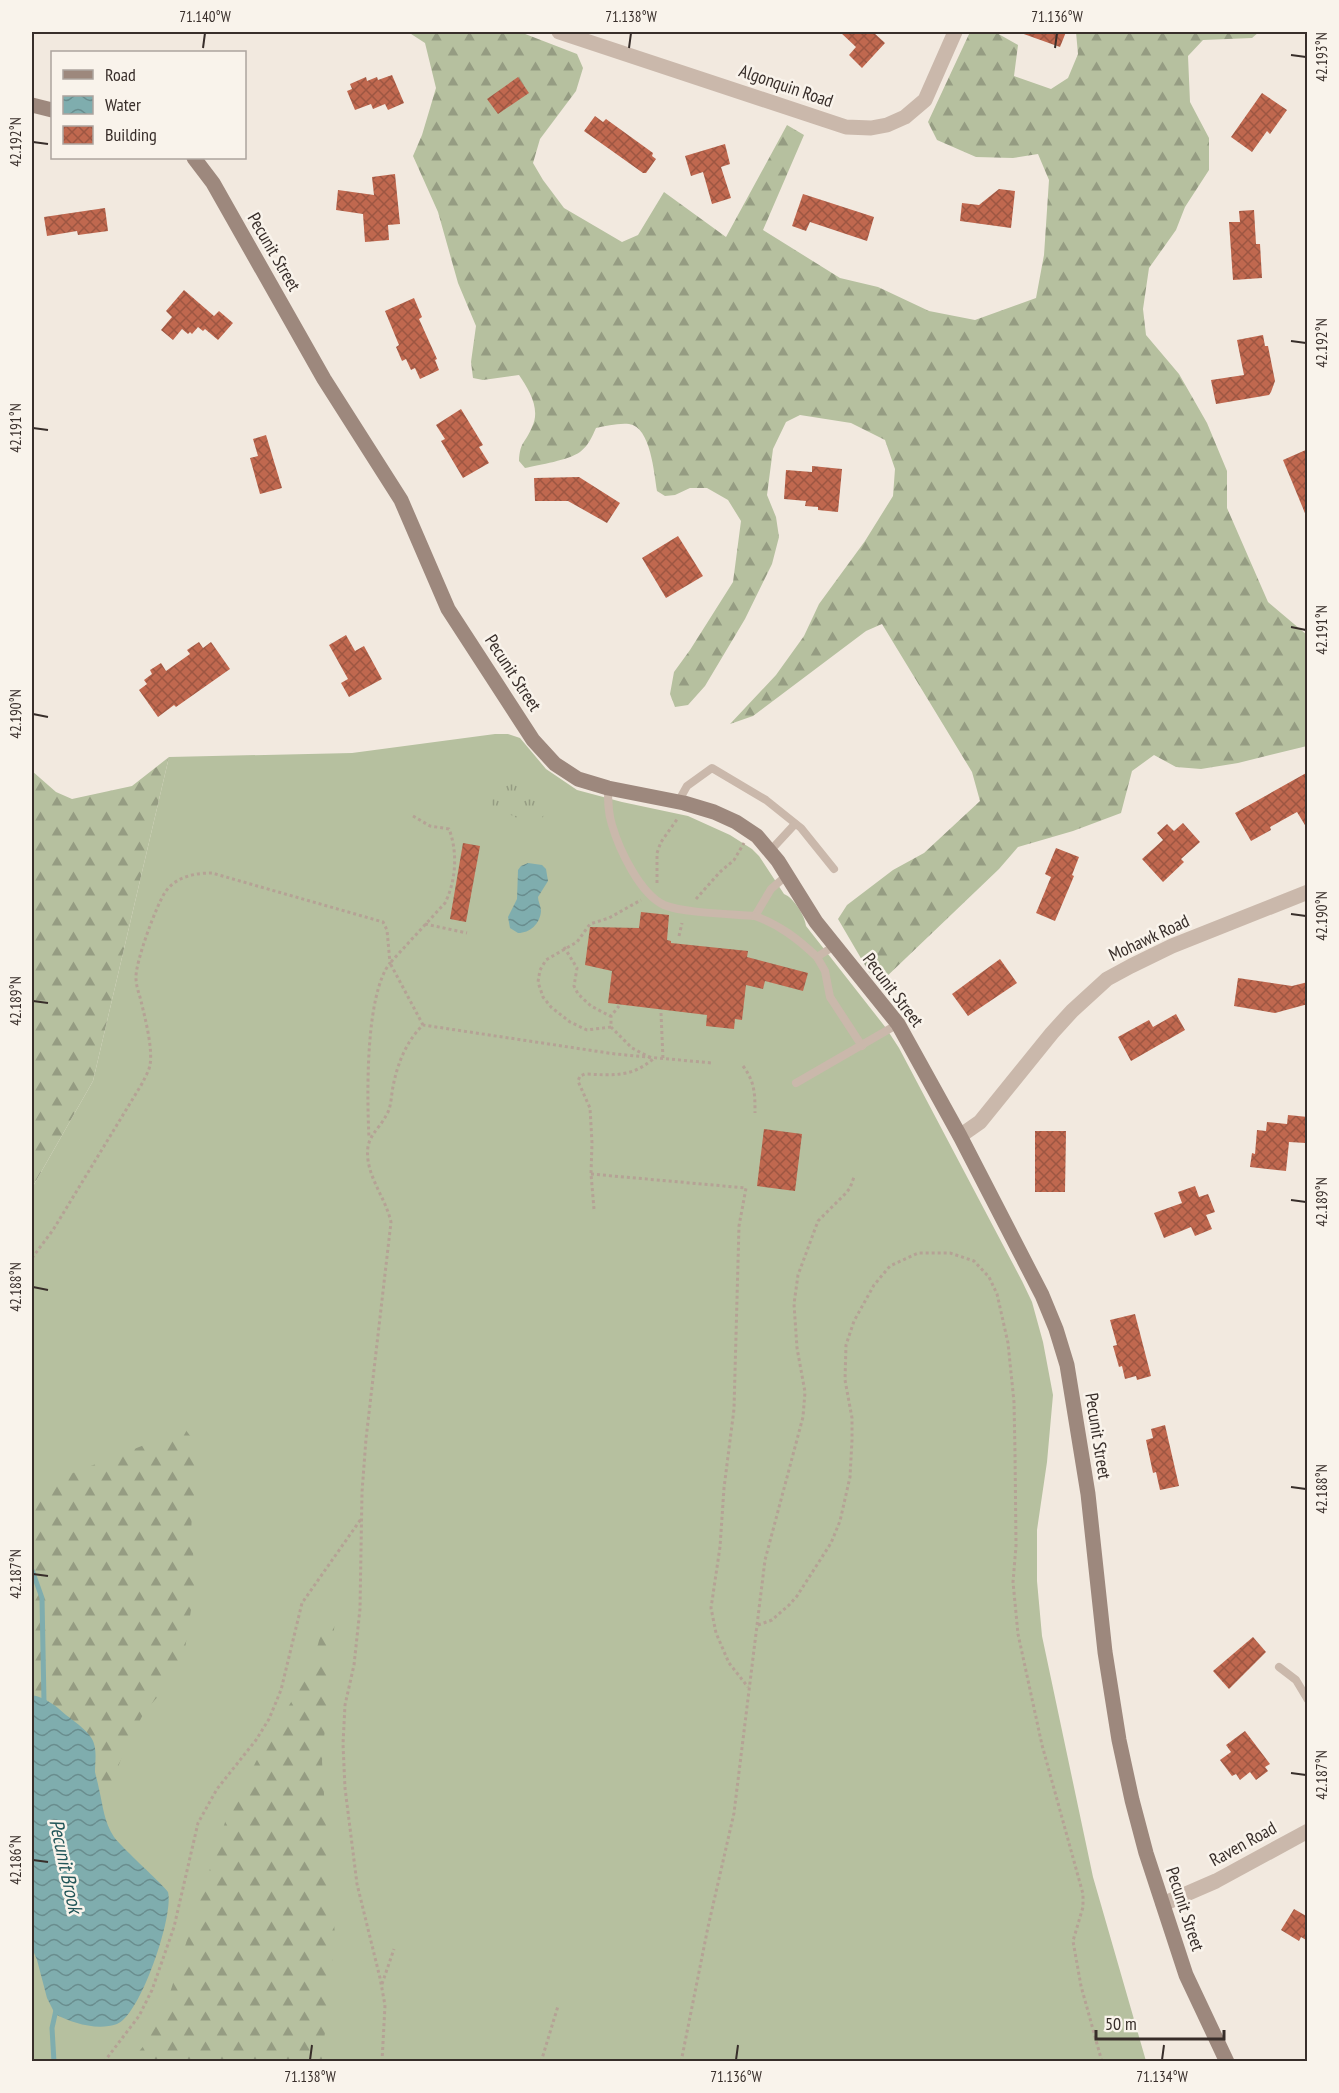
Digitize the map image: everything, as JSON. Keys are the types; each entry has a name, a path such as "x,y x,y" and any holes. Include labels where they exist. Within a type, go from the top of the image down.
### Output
{"street":[{"name":"Algonquin Road","path":"559,32 846,127 872,128 887,125 905,117 925,100 955,32"},
{"path":"32,105 51,110"},
{"name":"Pecunit Street","path":"195,159 213,183 324,379 401,500 448,609 533,740 546,755 579,779 608,788 681,802 724,816 757,836 770,851 834,946 898,1024 960,1136 1042,1295 1067,1365 1088,1494 1103,1630 1119,1740 1146,1853 1186,1975 1227,2061"},
{"name":"Mohawk Road","path":"960,1136 980,1122 1052,1033 1107,979 1172,946 1308,892"},
{"name":"Raven Road","path":"1163,1904 1216,1881 1308,1831"}],"lane":[{"path":"681,802 687,786 712,768 766,800 795,824 834,869"},
{"path":"608,788 612,827 629,864 649,895 666,906 755,916 772,922 790,933 817,957 825,971 830,997 862,1046"},
{"path":"770,851 795,824"},
{"path":"755,916 771,889 786,876"},
{"path":"817,957 834,946"},
{"path":"796,1083 898,1024"},
{"path":"1279,1667 1296,1680 1308,1700"}],"path":[{"path":"610,1027 587,1030 576,1026 551,1007 543,998 538,982 541,967 546,960 577,942 590,924 618,913 649,895 656,888 657,853 678,818 681,802"},
{"path":"382,2061 385,2005 357,1884 344,1777 343,1744 345,1706 354,1665 362,1582 362,1517 366,1438 391,1222 388,1208 369,1162 368,1083 373,1019 383,974 425,924 438,913 450,894 456,859 449,829 430,826 413,816"},
{"path":"680,936 688,909 716,876 737,857 745,841 757,836"},
{"path":"32,1258 53,1230 143,1082 149,1068 149,1047 135,977 142,945 166,891 179,880 197,873 212,873 269,891 375,919 385,925 390,963 423,1024"},
{"path":"425,924 467,933"},
{"path":"566,948 577,968 574,986 578,994 591,1006 611,1016"},
{"path":"610,1027 611,1016 619,1006"},
{"path":"661,1013 663,1059"},
{"path":"423,1024 615,1054 712,1063"},
{"path":"369,1140 387,1115 394,1083 405,1051 423,1024"},
{"path":"610,1027 632,1048 653,1059"},
{"path":"594,1209 590,1108 578,1081 580,1076 585,1074 624,1074 641,1069 653,1059"},
{"path":"742,1066 751,1078 755,1091 755,1113"},
{"path":"591,1174 746,1188 739,1226 734,1409 724,1488 720,1547 711,1608 714,1625 726,1656 749,1688"},
{"path":"681,2061 734,1813 760,1596 770,1540 803,1417 805,1392 797,1348 794,1304 798,1275 818,1221 845,1194 854,1178"},
{"path":"758,1625 772,1620 793,1601 831,1543 840,1521 850,1477 852,1440 852,1418 845,1380 846,1345 854,1321 874,1285 890,1266 918,1253 950,1253 974,1261 990,1277 998,1294 1008,1343 1014,1402 1016,1546 1013,1582 1018,1634 1042,1745 1083,1894 1083,1907 1073,1941 1081,1986 1102,2061"},
{"path":"104,2061 139,2016 152,1990 174,1927 198,1823 218,1789 256,1740 269,1719 281,1690 302,1603 362,1517"},
{"path":"382,1986 394,1949"},
{"path":"541,2061 558,2006"}],"green space":[{"path":"408,32 520,32 577,54 583,68 576,91 540,139 533,163 564,208 622,242 638,235 664,192 726,237 787,125 804,135 763,230 840,278 878,287 929,311 975,320 1036,298 1044,255 1049,180 1038,154 1013,158 976,157 937,140 928,122 970,32 995,32 1018,45 1014,76 1051,89 1068,78 1078,54 1076,32 1259,32 1252,38 1203,40 1188,56 1190,102 1209,138 1209,170 1185,207 1176,230 1149,268 1143,309 1146,335 1179,374 1207,423 1227,471 1227,508 1268,602 1307,635 1307,746 1238,763 1201,769 1176,767 1154,755 1132,771 1121,813 1073,831 1018,847 999,869 883,980 869,972 838,919 847,905 893,870 924,853 980,801 972,772 882,624 866,631 753,716 730,724 776,675 804,636 819,604 865,541 893,496 895,469 885,440 851,423 800,415 786,422 773,449 767,495 776,517 779,537 772,564 745,619 705,686 688,705 675,707 670,694 674,672 733,582 741,521 728,500 707,488 690,488 675,495 665,496 657,491 647,442 636,427 629,424 596,428 585,447 569,457 525,468 519,461 522,446 534,420 534,407 530,393 519,375 483,380 473,378 471,362 476,326 458,283 438,212 413,156 436,88 425,43"},
{"path":"508,734 520,738 546,769 577,790 688,816 730,835 759,856 784,894 792,899 804,917 806,926 899,1048 1022,1281 1032,1302 1043,1342 1053,1395 1047,1462 1037,1530 1037,1581 1042,1636 1093,1877 1146,2061 32,2062 32,1188 93,1081 169,757 352,753"},
{"path":"169,757 93,1081 32,1188 32,771 56,792 72,799 132,786"},
{"path":"504,777 552,800 537,828 491,805 498,780"},
{"path":"185,1429 191,1437 196,1480 191,1537 196,1577 185,1649 162,1692 145,1711 125,1748 112,1784 105,1790 99,1786 95,1774 97,1757 91,1737 44,1697 32,1695 32,1489"},
{"path":"332,1608 336,1608 322,1761 335,1935 322,2061 131,2061 146,2043 167,2002 228,1813 311,1669 320,1637"}],"water":[{"path":"528,863 542,865 546,869 548,881 538,897 541,911 539,920 530,929 518,933 510,928 508,917 517,899 518,870"},
{"path":"32,1695 54,1705 82,1727 93,1740 96,1758 95,1772 108,1826 114,1837 168,1892 166,1922 145,1985 126,2017 117,2024 109,2026 85,2025 55,2014 47,1998 32,1948"}],"building":[{"path":"840,32 873,32 885,43 862,68 849,55 856,47"},
{"path":"1021,32 1066,32 1060,47"},
{"path":"392,75 404,103 388,110 385,104 373,109 371,104 355,110 347,91 352,89 350,84 366,77 367,81"},
{"path":"518,77 529,93 498,114 487,99"},
{"path":"1262,93 1287,110 1270,134 1267,131 1252,152 1231,137"},
{"path":"595,116 603,122 606,119 653,153 652,156 656,159 646,173 584,131"},
{"path":"725,144 730,164 721,167 731,198 712,204 703,172 691,176 685,156"},
{"path":"395,174 400,224 388,225 389,240 365,242 363,214 336,210 338,190 374,195 372,177"},
{"path":"999,189 1015,191 1011,228 960,221 962,203 979,205"},
{"path":"803,194 874,217 867,241 810,222 806,231 792,226"},
{"path":"105,208 108,231 78,235 77,231 47,236 44,217"},
{"path":"1254,210 1256,244 1260,244 1262,278 1233,280 1229,222 1240,222 1239,211"},
{"path":"184,290 214,316 219,311 233,323 218,340 205,329 203,331 198,327 192,334 182,329 173,340 161,330 172,317 166,311"},
{"path":"414,298 422,317 419,319 437,359 435,360 439,370 420,379 415,368 411,370 406,359 402,361 396,347 399,345 385,311"},
{"path":"1263,335 1265,346 1268,346 1275,381 1269,395 1216,404 1211,380 1244,375 1237,340"},
{"path":"461,409 483,445 479,447 489,463 463,478 441,441 445,439 436,425"},
{"path":"266,435 282,488 260,494 250,458 258,456 253,439"},
{"path":"1308,449 1308,518 1307,518 1283,460"},
{"path":"812,466 842,469 838,512 805,506 806,501 784,499 786,470 812,472"},
{"path":"579,477 620,503 607,523 568,501 535,501 534,478"},
{"path":"678,536 703,576 666,598 642,558"},
{"path":"346,635 355,651 364,646 382,679 349,697 341,683 348,679 329,645"},
{"path":"199,642 203,648 211,642 230,669 158,717 139,690 147,684 144,680 152,674 150,670 161,663 166,671 190,654 187,650"},
{"path":"1308,772 1308,830 1297,812 1251,841 1235,813"},
{"path":"1183,823 1200,842 1181,859 1184,862 1163,882 1142,859 1163,840 1157,833 1167,824 1174,831"},
{"path":"463,843 480,846 466,922 450,919"},
{"path":"1056,848 1079,857 1072,875 1074,876 1055,921 1036,913 1051,877 1045,874"},
{"path":"641,912 669,915 667,940 671,943 748,951 747,957 808,973 803,991 765,981 763,989 746,985 742,1020 735,1019 734,1029 706,1026 707,1015 608,1003 612,971 585,965 590,927 639,928"},
{"path":"1000,959 1017,983 968,1016 952,994"},
{"path":"1238,978 1292,986 1308,982 1308,1004 1275,1013 1234,1006"},
{"path":"1176,1014 1185,1030 1131,1061 1118,1037 1149,1020 1153,1027"},
{"path":"1288,1115 1308,1117 1308,1126 1306,1143 1289,1142 1286,1171 1250,1167 1252,1153 1255,1154 1257,1130 1266,1131 1267,1122 1287,1124"},
{"path":"764,1129 802,1134 795,1191 757,1186"},
{"path":"1035,1131 1066,1131 1065,1192 1035,1192"},
{"path":"1195,1186 1199,1197 1208,1194 1215,1212 1206,1215 1212,1229 1195,1236 1191,1227 1164,1238 1154,1213 1182,1203 1178,1192"},
{"path":"1135,1314 1151,1376 1137,1380 1136,1376 1125,1379 1122,1366 1119,1367 1113,1346 1117,1345 1110,1320"},
{"path":"1165,1425 1179,1486 1160,1490 1156,1472 1153,1473 1146,1440 1153,1438 1151,1429"},
{"path":"1253,1637 1266,1652 1229,1689 1213,1671"},
{"path":"1245,1731 1270,1764 1265,1767 1268,1771 1256,1780 1250,1772 1240,1780 1236,1774 1232,1776 1220,1760 1231,1752 1226,1745"},
{"path":"1294,1909 1308,1917 1308,1941 1301,1937 1299,1941 1281,1930"}],"waterway":[{"name":"Pecunit Brook","path":"32,1570 42,1598 44,1702"},
{"name":"Pecunit Brook","path":"54,2062 52,2028 56,2010"}]}
